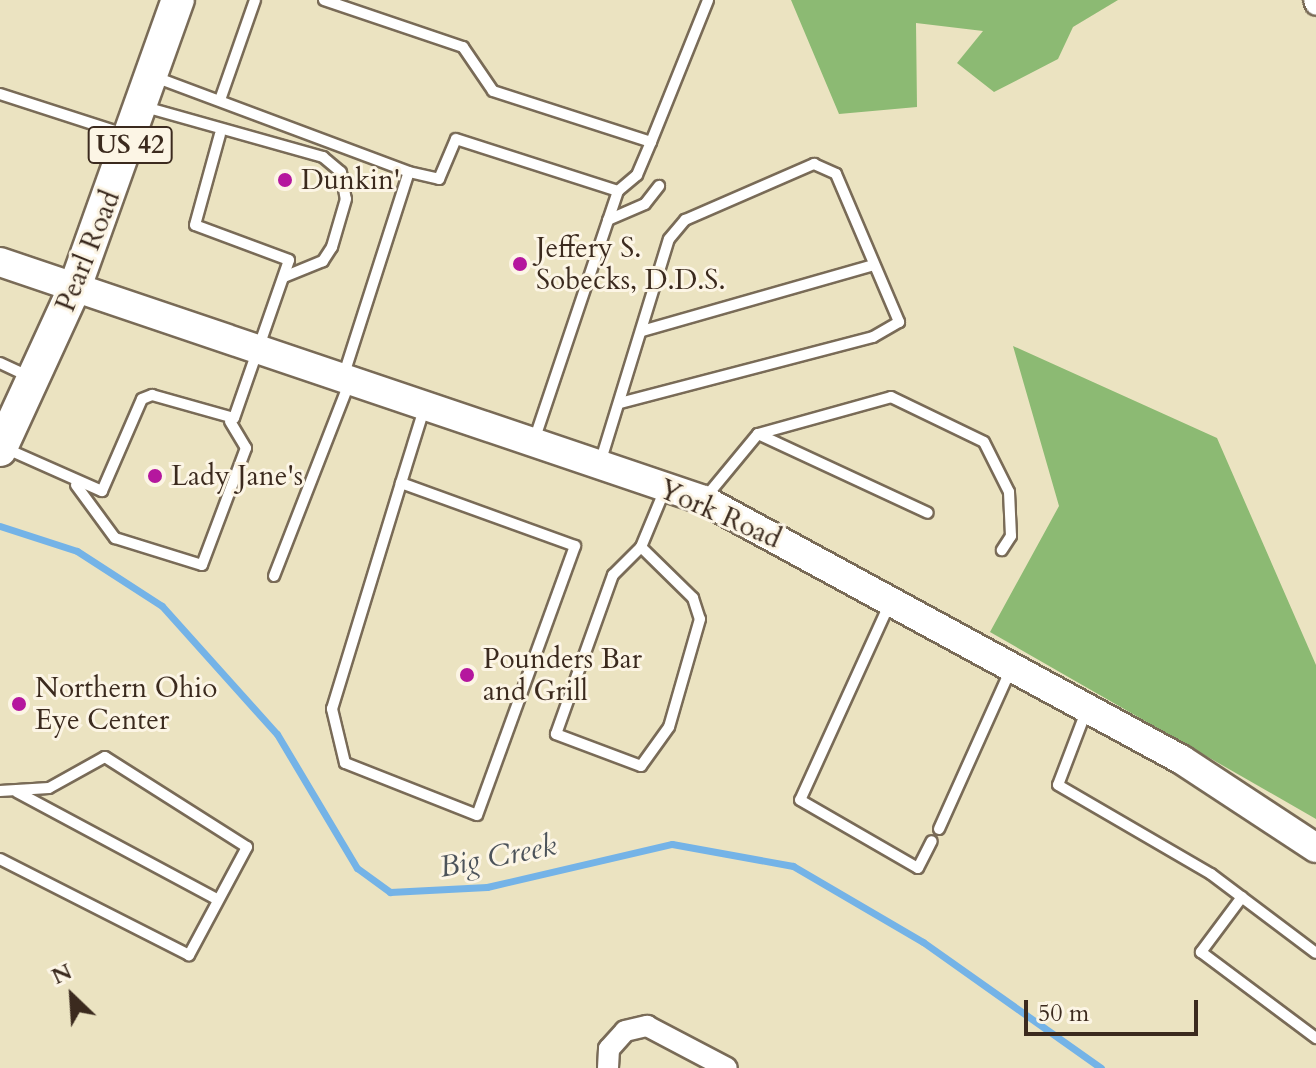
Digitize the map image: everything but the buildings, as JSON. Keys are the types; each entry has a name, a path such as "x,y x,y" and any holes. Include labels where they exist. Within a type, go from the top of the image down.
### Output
{"main road":[{"name":"Pearl Road","path":"1,448 75,287 133,137 178,0"},
{"name":"York Road","path":"0,262 704,500 1088,707 1316,848"}],"street":[{"path":"608,1068 609,1049 625,1031 647,1026 726,1068"}],"lane":[{"path":"220,100 255,0"},
{"path":"324,0 463,47 493,91 651,142"},
{"path":"533,443 618,191 637,175 708,0"},
{"path":"148,91 220,100 409,172 439,179 456,139 618,191"},
{"path":"148,91 220,134 239,130 323,157 345,180 332,247 323,261 284,277"},
{"path":"0,94 133,137"},
{"path":"220,134 195,225 289,260 230,421"},
{"path":"599,465 669,239 685,220 814,164 836,174 899,322 873,337 620,403"},
{"path":"274,576 346,380 409,172"},
{"path":"608,220 645,204 659,186"},
{"path":"642,331 874,265"},
{"path":"0,363 34,378"},
{"path":"1,448 76,485 108,489 142,399 152,395 230,421 246,448 202,565 115,538 76,485"},
{"path":"704,500 758,434 870,398 913,402 984,442 996,460 1009,492 1011,536 1002,550"},
{"path":"401,483 575,546 477,815 345,763 332,709 424,407"},
{"path":"758,434 928,513"},
{"path":"641,547 693,598 700,619 669,727 641,766 556,734 613,575 641,547 666,487"},
{"path":"892,599 800,800 918,868 932,841"},
{"path":"939,829 1012,666"},
{"path":"1088,707 1058,785 1242,897 1316,953"},
{"path":"0,791 49,788 105,757 247,847 189,955 0,859"},
{"path":"16,791 218,900"},
{"path":"1242,897 1201,952 1316,1038"}],"green space":[{"path":"791,0 1118,0 1073,27 1058,59 994,92 957,63 983,31 916,23 917,107 839,114"},
{"path":"1013,346 1217,438 1316,665 1316,819 990,632 1059,506"}],"waterway":[{"name":"Big Creek","path":"0,526 77,551 162,606 277,734 357,868 390,892 487,887 672,844 793,866 923,942 1101,1068"}],"place":[{"name":"Dunkin'","path":"285,180"},
{"name":"Jeffery S. Sobecks, D.D.S.","path":"520,264"},
{"name":"Lady Jane's","path":"155,476"},
{"name":"Pounders Bar and Grill","path":"467,675"},
{"name":"Northern Ohio Eye Center","path":"19,704"}]}
